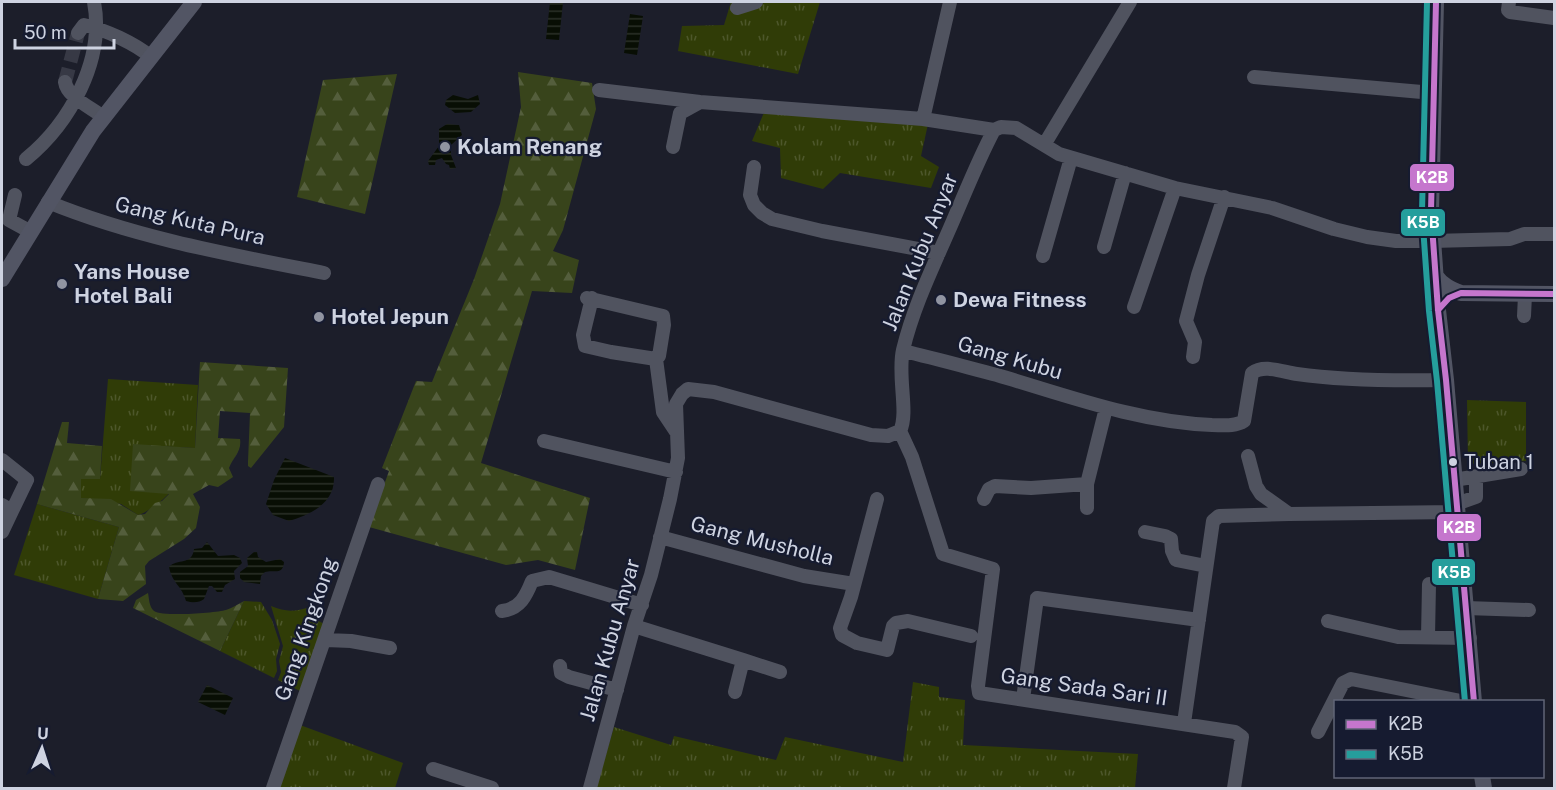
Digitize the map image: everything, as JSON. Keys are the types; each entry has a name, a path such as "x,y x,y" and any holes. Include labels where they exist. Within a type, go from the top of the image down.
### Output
{"main road":[{"path":"2,279 76,156 103,117 194,2"},
{"path":"1436,2 1432,241 1474,700"},
{"path":"1435,275 1450,289 1461,293 1525,295 1553,289"},
{"path":"1438,310 1449,298 1461,293"}],"street":[{"path":"26,159 42,146 65,115 86,78 97,28 94,2"},
{"path":"737,8 756,2"},
{"path":"923,119 950,2"},
{"path":"1044,145 1130,2"},
{"path":"1509,2 1510,12 1554,18"},
{"path":"78,33 84,25 97,28 140,47 151,57"},
{"path":"1254,77 1433,93"},
{"path":"65,82 66,87 75,97 103,117"},
{"path":"599,90 700,102 923,119 994,130 1001,127 1016,128 1059,154 1071,158 1175,188 1272,208 1334,229 1367,237 1396,241 1432,241 1510,239 1524,234 1554,234"},
{"path":"672,147 680,113 700,102"},
{"name":"Jalan Kubu Anyar","path":"590,789 634,626 642,605 676,472 676,404 682,394 688,389 726,395 855,432 888,436 900,431 904,417 900,377 903,351 919,302 939,253 994,130"},
{"path":"1043,256 1071,158"},
{"path":"754,167 750,195 762,213 772,219 939,253"},
{"path":"1104,248 1125,173"},
{"path":"1134,307 1175,188"},
{"path":"15,195 9,220 31,232"},
{"path":"1192,357 1195,342 1186,321 1198,275 1224,197"},
{"name":"Gang Kuta Pura","path":"48,202 86,217 141,233 324,273"},
{"path":"1524,316 1525,295"},
{"path":"656,358 585,346 583,335 590,298 663,316 664,325 656,358 663,412 677,435"},
{"name":"Gang Kubu","path":"903,351 1106,408 1167,421 1234,425 1240,424 1245,418 1252,373 1263,369 1323,377 1446,380"},
{"path":"1087,508 1086,484 1106,408"},
{"name":"Gang Sada Sari II","path":"900,431 912,457 943,554 993,569 978,692 1184,723 1240,734 1234,789"},
{"path":"544,441 676,472"},
{"path":"1248,456 1256,486 1261,494 1289,514 1456,508 1476,496 1476,477"},
{"path":"2,460 27,480 7,508 5,535"},
{"path":"1454,480 1521,469"},
{"name":"Gang Kingkong","path":"273,789 378,484"},
{"path":"984,500 989,489 995,486 1031,488 1086,484"},
{"path":"877,499 840,628 842,635 846,639 887,650 893,626 896,623 908,621 971,636"},
{"name":"Gang Sada Sari II","path":"1184,723 1213,521 1219,516 1289,514"},
{"path":"1145,532 1171,539 1173,556 1176,560 1206,566"},
{"name":"Gang Musholla","path":"660,537 804,576 854,584"},
{"path":"502,611 511,610 519,604 532,581 549,577 642,605"},
{"path":"1428,637 1429,584"},
{"path":"1023,699 1037,598 1199,620"},
{"path":"1466,608 1529,610"},
{"path":"1328,621 1381,635 1470,638"},
{"path":"634,626 780,672"},
{"path":"326,640 351,641 390,648"},
{"path":"735,692 743,660"},
{"path":"560,666 561,673 569,677 617,690"},
{"path":"1334,700 1343,683 1352,679 1456,700"},
{"path":"1318,732 1334,701"},
{"path":"433,770 492,789"}],"green space":[{"path":"731,2 762,4 765,2 820,2 798,74 678,51 682,26 724,25"},
{"path":"518,72 592,83 596,109 563,230 553,251 579,260 572,293 532,291 481,463 590,498 575,570 538,560 506,565 369,527 389,471 382,468 416,381 432,382 474,279 500,204 521,107"},
{"path":"397,74 365,214 297,197 323,80"},
{"path":"765,110 928,124 921,156 939,167 931,188 840,173 823,189 781,178 780,148 752,141"},
{"path":"200,362 288,368 284,427 251,468 248,466 250,413 220,411 218,438 240,439 238,451 229,468 233,477 218,487 209,485 193,494 200,507 196,528 184,539 149,561 145,566 146,584 123,601 98,599 119,527 37,504 62,422 69,422 67,443 102,446 100,479 81,479 81,498 111,499 138,515 145,514 155,503 162,501 169,494 130,491 133,444 195,448"},
{"path":"108,379 198,385 195,448 133,445 169,493 155,506 138,515 121,504 81,498 81,479 100,479"},
{"path":"1467,400 1526,402 1526,461 1468,464"},
{"path":"37,504 119,527 98,599 14,575"},
{"path":"148,593 152,609 167,614 220,611 244,601 220,651 133,608 136,600"},
{"path":"244,601 261,602 272,620 280,644 274,678 220,651"},
{"path":"271,606 290,611 310,607 315,619 326,625 302,692 278,680 281,672 279,661 283,646"},
{"path":"913,682 939,687 939,697 965,700 963,745 1138,754 1135,788 596,788 614,727 671,745 674,736 776,760 785,737 903,762"},
{"path":"300,725 403,763 395,788 280,788"}],"shaded area":[{"path":"550,2 563,2 559,40 546,39"},
{"path":"630,14 643,16 637,55 624,53"},
{"path":"453,95 468,99 478,95 480,104 471,112 455,113 445,105 446,100"},
{"name":"Kolam Renang","path":"447,124 459,125 462,135 451,145 451,155 456,168 450,169 442,158 436,160 435,165 429,165 428,161 439,146 439,129"},
{"path":"285,458 334,477 331,494 326,501 314,511 289,521 273,515 266,504"},
{"path":"207,542 218,556 234,555 240,558 242,563 234,571 235,579 225,585 222,592 217,592 209,586 204,599 196,602 186,601 169,567 187,560 193,554 194,549 202,548"},
{"path":"257,552 258,557 266,562 280,559 284,562 282,569 265,572 261,576 260,584 244,582 240,578 240,572 248,566 247,558"},
{"path":"207,685 233,698 225,715 198,702"}],"tunnel":[{"path":"65,82 78,33"}],"transit line":[{"name":"K5B","path":"1427,2 1422,212 1465,700"},
{"name":"K2B","path":"1436,2 1431,211 1474,700"},
{"name":"K2B","path":"1438,310 1449,298 1461,293 1554,294"}],"place":[{"name":"Kolam Renang","path":"445,147"},
{"name":"Yans House Hotel Bali","path":"62,284"},
{"name":"Dewa Fitness","path":"941,300"},
{"name":"Hotel Jepun","path":"319,317"},
{"name":"Tuban 1","path":"1453,462"}]}
